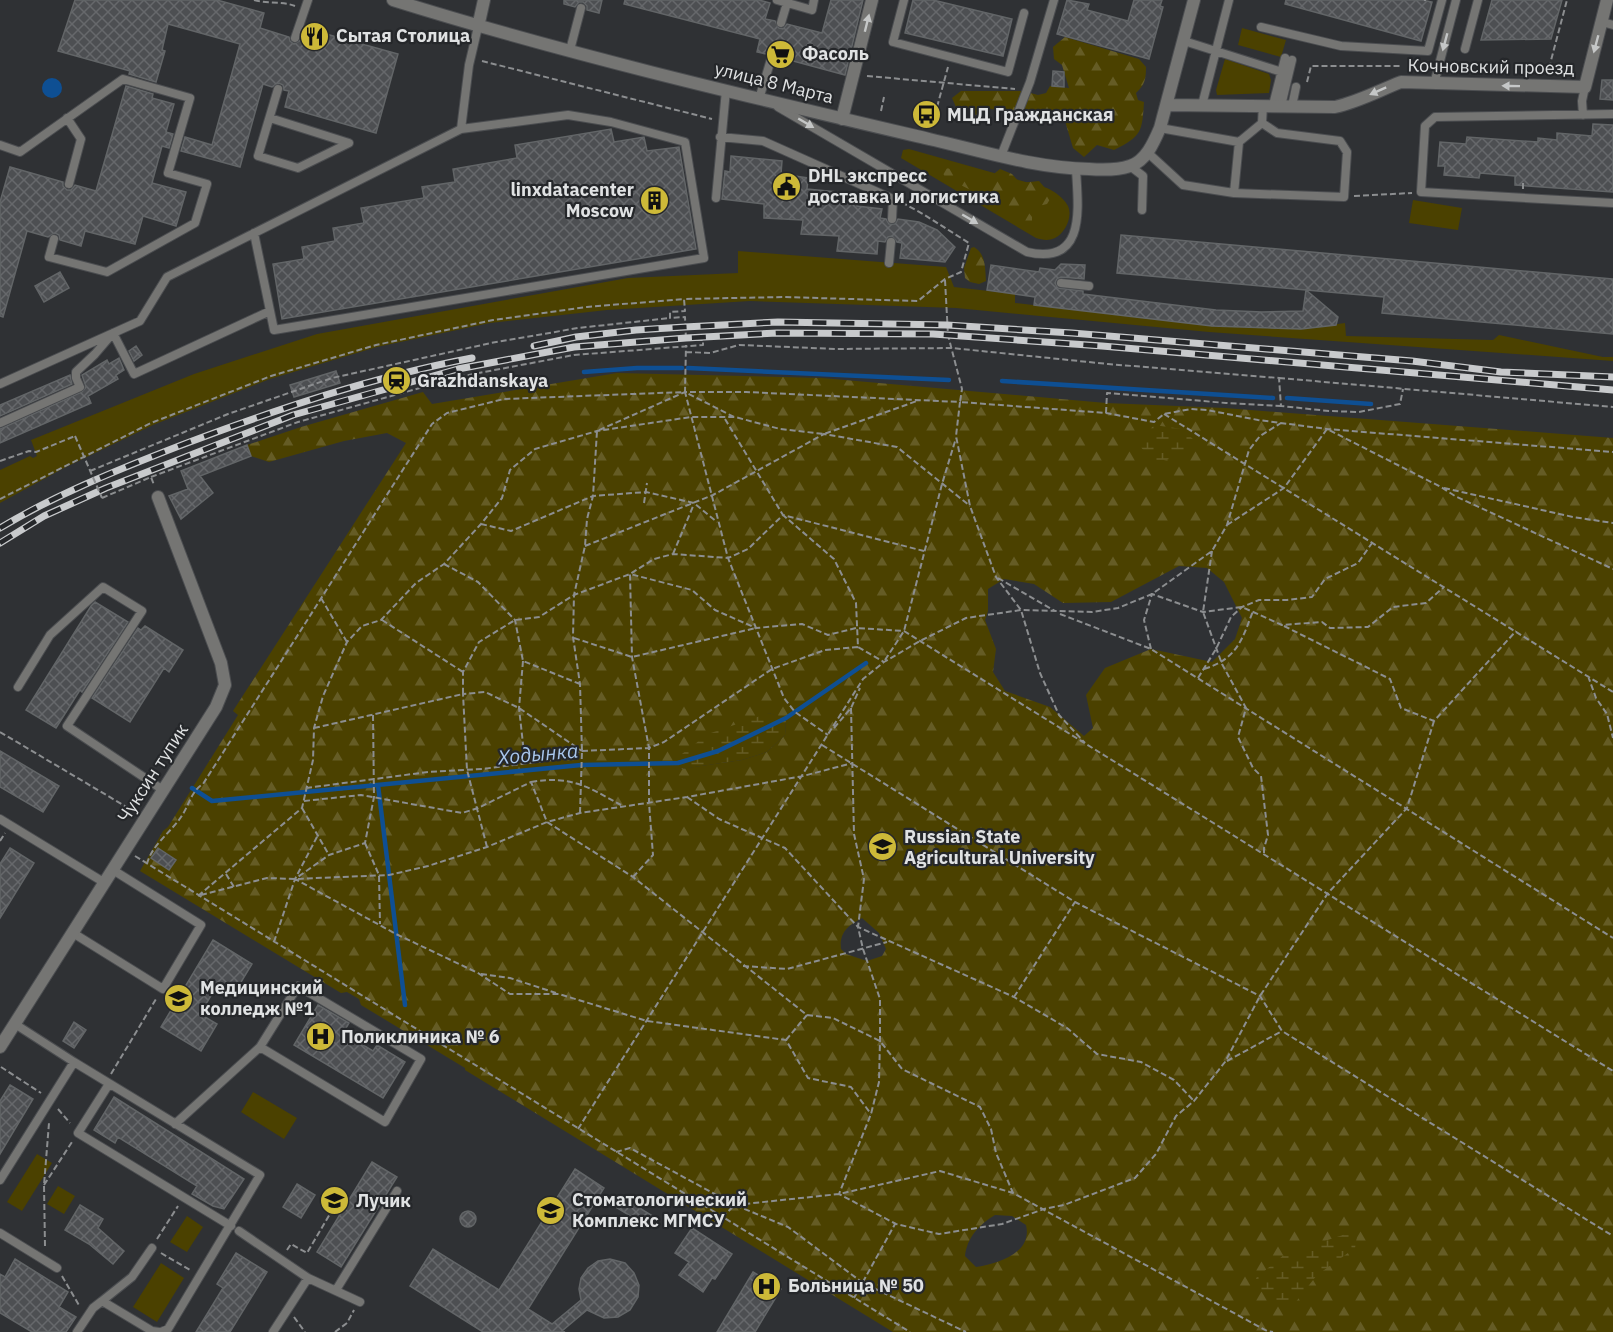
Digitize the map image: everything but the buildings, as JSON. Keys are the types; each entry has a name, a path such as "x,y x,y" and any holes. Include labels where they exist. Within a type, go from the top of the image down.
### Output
{"street":[{"name":"улица 8 Марта","path":"393,0 478,27 764,100 1001,156 1050,167 1099,170 1130,166"},
{"path":"478,27 484,0"},
{"path":"842,119 872,0"},
{"path":"1130,166 1140,161 1147,153 1160,128 1194,0"},
{"name":"Кочновский проезд","path":"1167,105 1335,107 1355,103 1401,82 1585,87 1607,24 1607,0"},
{"name":"Чуксин тупик","path":"0,1047 216,707 225,685 221,663 158,496"}],"lane":[{"path":"777,0 812,10 814,0"},
{"path":"904,0 893,42 1008,72 1024,13"},
{"path":"1001,156 1027,89 1054,0"},
{"path":"1202,105 1229,0"},
{"path":"1261,27 1341,45 1428,51 1442,0"},
{"path":"1434,84 1456,0"},
{"path":"1465,49 1478,0"},
{"path":"782,23 787,3"},
{"path":"295,38 306,4"},
{"path":"570,50 581,8"},
{"path":"461,129 471,58 478,27"},
{"path":"1184,41 1282,72"},
{"path":"772,56 764,100 1027,252 1042,255 1066,245 1076,229 1078,214 1076,169"},
{"path":"1288,59 1277,106 1282,72 1288,59"},
{"path":"0,145 20,152 123,79 190,98 168,173 207,184 195,223 106,272 49,257 54,239"},
{"path":"1234,193 1239,142 1262,123 1296,87"},
{"path":"1583,115 1582,101 1585,87"},
{"path":"270,118 349,142 298,168 258,156 278,88"},
{"path":"716,198 726,90"},
{"path":"1613,114 1436,117 1425,126 1420,192 1613,203"},
{"path":"0,384 140,321 167,277 254,233 461,129 568,115 610,122 685,142 704,258 274,330 254,233"},
{"path":"67,118 81,139 69,184"},
{"path":"1147,153 1183,185 1234,193 1344,197 1347,152 1340,141 1277,133 1262,123"},
{"path":"1160,128 1239,142"},
{"path":"720,137 763,141 893,199 892,219"},
{"path":"1130,166 1143,176 1142,210"},
{"path":"889,263 891,242"},
{"path":"1061,283 1089,286"},
{"path":"112,333 134,374 270,311"},
{"path":"0,423 80,387 76,372 112,333"},
{"path":"18,687 50,636 103,587 142,611 67,726 163,790"},
{"path":"0,819 105,883"},
{"path":"73,933 162,989 201,925 113,870"},
{"path":"175,1124 260,1047 298,986 421,1059 385,1122 260,1047"},
{"path":"15,1024 260,1175 168,1329 160,1332 152,1331 102,1301"},
{"path":"0,1180 74,1062"},
{"path":"109,1084 78,1133 231,1226"},
{"path":"336,1290 397,1191"},
{"path":"239,1231 308,1278 359,1301"},
{"path":"0,1233 57,1268"},
{"path":"77,1332 93,1308 132,1277 152,1248"},
{"path":"273,1332 308,1278"}],"path":[{"path":"254,0 266,4 306,4"},
{"path":"1549,68 1567,0"},
{"path":"471,58 722,121"},
{"path":"1306,87 1311,66 1400,66"},
{"path":"937,107 947,73"},
{"path":"867,76 1027,89"},
{"path":"881,111 884,97"},
{"path":"1344,197 1420,192"},
{"path":"0,499 151,423 271,376 376,345 493,320 587,307 684,299 783,297 918,301 945,279 961,272 969,243 924,214 893,199"},
{"path":"884,662 903,631 956,435 962,389 948,335 945,279"},
{"path":"670,318 670,312 685,311 684,299"},
{"path":"0,461 36,452 75,436 90,471 102,498 298,422 463,376 574,356 704,345 703,340 686,340 685,317 578,328 491,343 332,378 228,414 90,471"},
{"path":"686,345 685,392 728,558 784,698 795,712 828,735"},
{"path":"686,352 710,353 739,345 835,349 952,348 1108,364 1613,407"},
{"path":"1279,378 1281,406"},
{"path":"1106,413 1107,393 1359,412 1400,404 1403,388"},
{"path":"685,392 735,417 780,429 897,447 970,506"},
{"path":"198,896 302,808 313,760 314,728 323,696 347,642 362,626 381,620 416,583 444,564 502,498 510,470 535,449 597,431 685,392"},
{"path":"910,1332 146,863 157,846 182,817 196,788 202,784 432,424 447,412 504,399 746,392 960,402 1106,413 1154,422 1164,414 1191,409 1207,410 1327,429 1613,452"},
{"path":"585,546 712,495 824,434 918,400"},
{"path":"1164,414 1613,692"},
{"path":"597,431 691,417 735,417"},
{"path":"724,418 783,515 834,559 856,603 858,647"},
{"path":"1264,855 1268,835 1262,776 1253,768 1238,737 1246,708 1222,664 1203,612 1212,552 1227,525 1249,450 1260,436 1281,423"},
{"path":"1327,429 1455,496 1613,569"},
{"path":"1227,525 1284,488 1327,429"},
{"path":"580,813 582,751 580,684 573,637 574,595 593,496 597,431"},
{"path":"956,435 970,506 996,577 1021,610 1040,673 1059,715 1087,745"},
{"path":"644,503 647,483"},
{"path":"1441,487 1573,517 1613,523"},
{"path":"481,524 512,531 593,496 646,492 694,503 718,522"},
{"path":"673,554 694,503"},
{"path":"783,515 924,551"},
{"path":"487,847 467,770 463,694 463,672 478,642 515,620 539,616 574,595 630,574 654,559 673,554 728,558 748,549 783,515"},
{"path":"1152,594 1203,612 1242,607 1259,600 1312,597 1325,579 1358,563 1372,543"},
{"path":"578,1129 863,679 884,662 966,618 1021,610 1092,612 1118,609 1152,594 1212,552"},
{"path":"444,564 478,582 515,620 524,661 519,708 525,764"},
{"path":"630,574 692,590 715,610 756,628"},
{"path":"630,574 632,657 649,748 649,803 653,855 633,877"},
{"path":"996,577 1057,612 1151,650 1613,938"},
{"path":"1282,625 1322,622 1330,628 1368,627 1393,607 1426,603 1444,587"},
{"path":"1151,650 1144,620 1152,594"},
{"path":"321,598 347,642"},
{"path":"1242,607 1390,679 1401,708 1434,721"},
{"path":"1198,678 1216,649 1231,617 1242,607"},
{"path":"1204,669 1222,664 1241,643 1253,611"},
{"path":"381,620 463,672"},
{"path":"573,637 632,657 756,628 802,624 828,635 856,628 903,631 1613,1071"},
{"path":"838,1194 896,1224 939,1234 1002,1224 1044,1209 1064,1205 1135,1178 1156,1154 1176,1116 1194,1101 1225,1062 1260,996 1328,893 1407,808 1434,721 1516,631"},
{"path":"306,788 428,772 525,764 552,760 582,751 649,748 664,742 772,669 825,650 858,647 884,662"},
{"path":"524,661 580,684"},
{"path":"1588,676 1596,698 1607,714 1613,738"},
{"path":"828,735 851,708 863,679"},
{"path":"314,728 463,694 485,692 519,708 582,751"},
{"path":"838,1194 871,1114 879,1082 880,999 863,950 858,927 864,879 854,834 851,708"},
{"path":"373,715 374,797 364,843 379,875 380,925"},
{"path":"0,732 145,819"},
{"path":"822,745 1075,902 1260,996 1282,1031 1613,1236"},
{"path":"198,896 267,878 379,875 428,866 487,847 547,822 580,813 687,797 802,776 853,763"},
{"path":"304,801 361,795 462,813 478,808 531,782 549,779 581,783 623,807"},
{"path":"531,782 547,822 633,877 807,1015 833,1018 880,1041 902,1069 980,1107 991,1129 996,1153 1013,1193"},
{"path":"687,797 719,819 785,848 858,927 1014,997 1067,1028 1097,1054 1141,1062 1174,1080 1194,1101"},
{"path":"302,808 328,855"},
{"path":"273,942 295,879 318,835"},
{"path":"295,879 328,855 364,843"},
{"path":"225,873 234,887"},
{"path":"295,879 380,925 478,973 510,994 559,994"},
{"path":"1014,997 1075,902"},
{"path":"743,966 787,969 888,942"},
{"path":"478,973 510,978 647,1021 786,1040"},
{"path":"110,1075 162,989"},
{"path":"786,1040 807,1015"},
{"path":"1225,1062 1282,1031"},
{"path":"786,1040 808,1078 851,1087 871,1114"},
{"path":"45,1260 44,1185 51,1100"},
{"path":"44,1185 78,1133"},
{"path":"616,1152 630,1148 735,1205 788,1227 862,1283 966,1332"},
{"path":"722,1217 735,1205 838,1194 940,1171 1013,1193 1267,1331 1273,1332"},
{"path":"184,1197 152,1248 200,1276"},
{"path":"288,1248 291,1244 307,1253 337,1202 345,1207"},
{"path":"854,1298 896,1224"},
{"path":"57,1268 86,1317"},
{"path":"335,1332 351,1318 359,1301"},
{"path":"288,1309 305,1332"}],"green space":[{"path":"1242,28 1286,40 1281,57 1238,45"},
{"path":"1065,37 1139,59 1146,67 1144,81 1136,93 1138,100 1144,102 1141,127 1130,141 1114,150 1097,145 1084,157 1073,148 1065,121 991,109 977,115 964,113 956,107 952,98 961,91 1023,91 1038,95 1046,93 1050,86 1069,88 1062,65 1054,59 1053,47"},
{"path":"1225,59 1269,74 1271,80 1269,93 1217,95 1216,90"},
{"path":"909,149 1047,188 1059,195 1068,206 1067,224 1055,238 1046,240 1036,238 901,158 903,150"},
{"path":"940,168 966,172 988,187 994,184 995,173 1000,169 1012,174 1020,183 1039,181 1052,196 1047,204 1035,207 1023,205 1032,217 1032,227 1022,226 996,203 945,177"},
{"path":"1413,200 1462,208 1458,230 1409,223"},
{"path":"974,247 981,253 985,266 986,281 979,284 965,278 964,268 971,248"},
{"path":"738,251 946,267 954,287 1015,294 1015,303 1212,326 1301,329 1345,323 1346,336 1493,340 1499,335 1603,357 1613,357 1613,361 1209,332 956,308 750,301 607,310 490,323 377,347 270,379 153,425 64,468 0,503 0,470 30,456 33,458 37,456 31,440 194,374 317,334 628,278 738,273"},
{"name":"Russian State Agricultural University","path":"617,373 822,378 1106,403 1225,408 1613,438 1613,1332 893,1332 465,1070 361,1005 359,999 347,992 341,993 140,871 163,831 168,827 238,715 233,711 406,443 387,433 344,441 269,462 251,456 247,445 423,392 432,404","holes":["1179,566 1207,568 1224,582 1242,618 1235,639 1212,662 1151,649 1105,668 1086,695 1093,728 1084,736 1050,707 1005,691 993,672 996,649 985,620 988,611 988,589 1004,579 1034,584 1063,603 1111,602","769,713 786,719 785,735 767,752 742,760 680,769","862,918 879,933 886,949 882,956 867,961 846,954 841,949 841,943 843,934 849,926","995,1215 1012,1216 1026,1225 1027,1235 1019,1250 1012,1255 1003,1260 976,1267 965,1256 966,1249 975,1232"]},
{"path":"1154,425 1182,429 1194,440 1189,452 1158,463 1137,444"},
{"path":"769,713 786,718 785,735 767,752 742,760 681,769 678,757 708,734"},
{"path":"253,1092 297,1118 284,1139 241,1112"},
{"path":"37,1154 52,1163 22,1211 7,1202"},
{"path":"58,1186 75,1196 64,1214 47,1204"},
{"path":"187,1216 203,1227 187,1252 170,1242"},
{"path":"1346,1234 1357,1236 1355,1248 1317,1275 1295,1303 1277,1303 1258,1289 1256,1278 1285,1254"},
{"path":"161,1263 184,1278 157,1322 133,1307"}],"water":[{"path":"52,78 59,81 62,88 59,95 52,98 45,95 42,88 45,81"}],"waterway":[{"path":"584,372 637,368 682,368"},
{"path":"688,368 949,380"},
{"path":"1002,381 1273,398"},
{"path":"1287,398 1371,404"},
{"name":"Ходынка","path":"192,788 212,801 581,765 678,763 718,751 786,718 866,663"},
{"path":"378,785 405,1005"}],"railway":[{"path":"534,346 576,337 636,330 778,322 947,325 1412,361 1501,372 1613,377"},
{"path":"0,543 44,516 106,488 293,415 458,369 574,347 777,333 933,334 1102,346 1613,390"},
{"path":"0,528 88,483 156,455 287,407 397,375 472,358"}],"place":[{"name":"Сытая Столица","path":"315,36"},
{"name":"Фасоль","path":"781,54"},
{"name":"МЦД Гражданская","path":"926,115"},
{"name":"DHL экспресс доставка и логистика","path":"787,186"},
{"name":"linxdatacenter Moscow","path":"655,200"},
{"name":"Grazhdanskaya","path":"396,381"},
{"name":"Russian State Agricultural University","path":"883,847"},
{"name":"Медицинский колледж №1","path":"179,998"},
{"name":"Поликлиника № 6","path":"320,1037"},
{"name":"Лучик","path":"335,1201"},
{"name":"Стоматологический Комплекс МГМСУ","path":"551,1210"},
{"name":"Больница № 50","path":"767,1286"}]}
